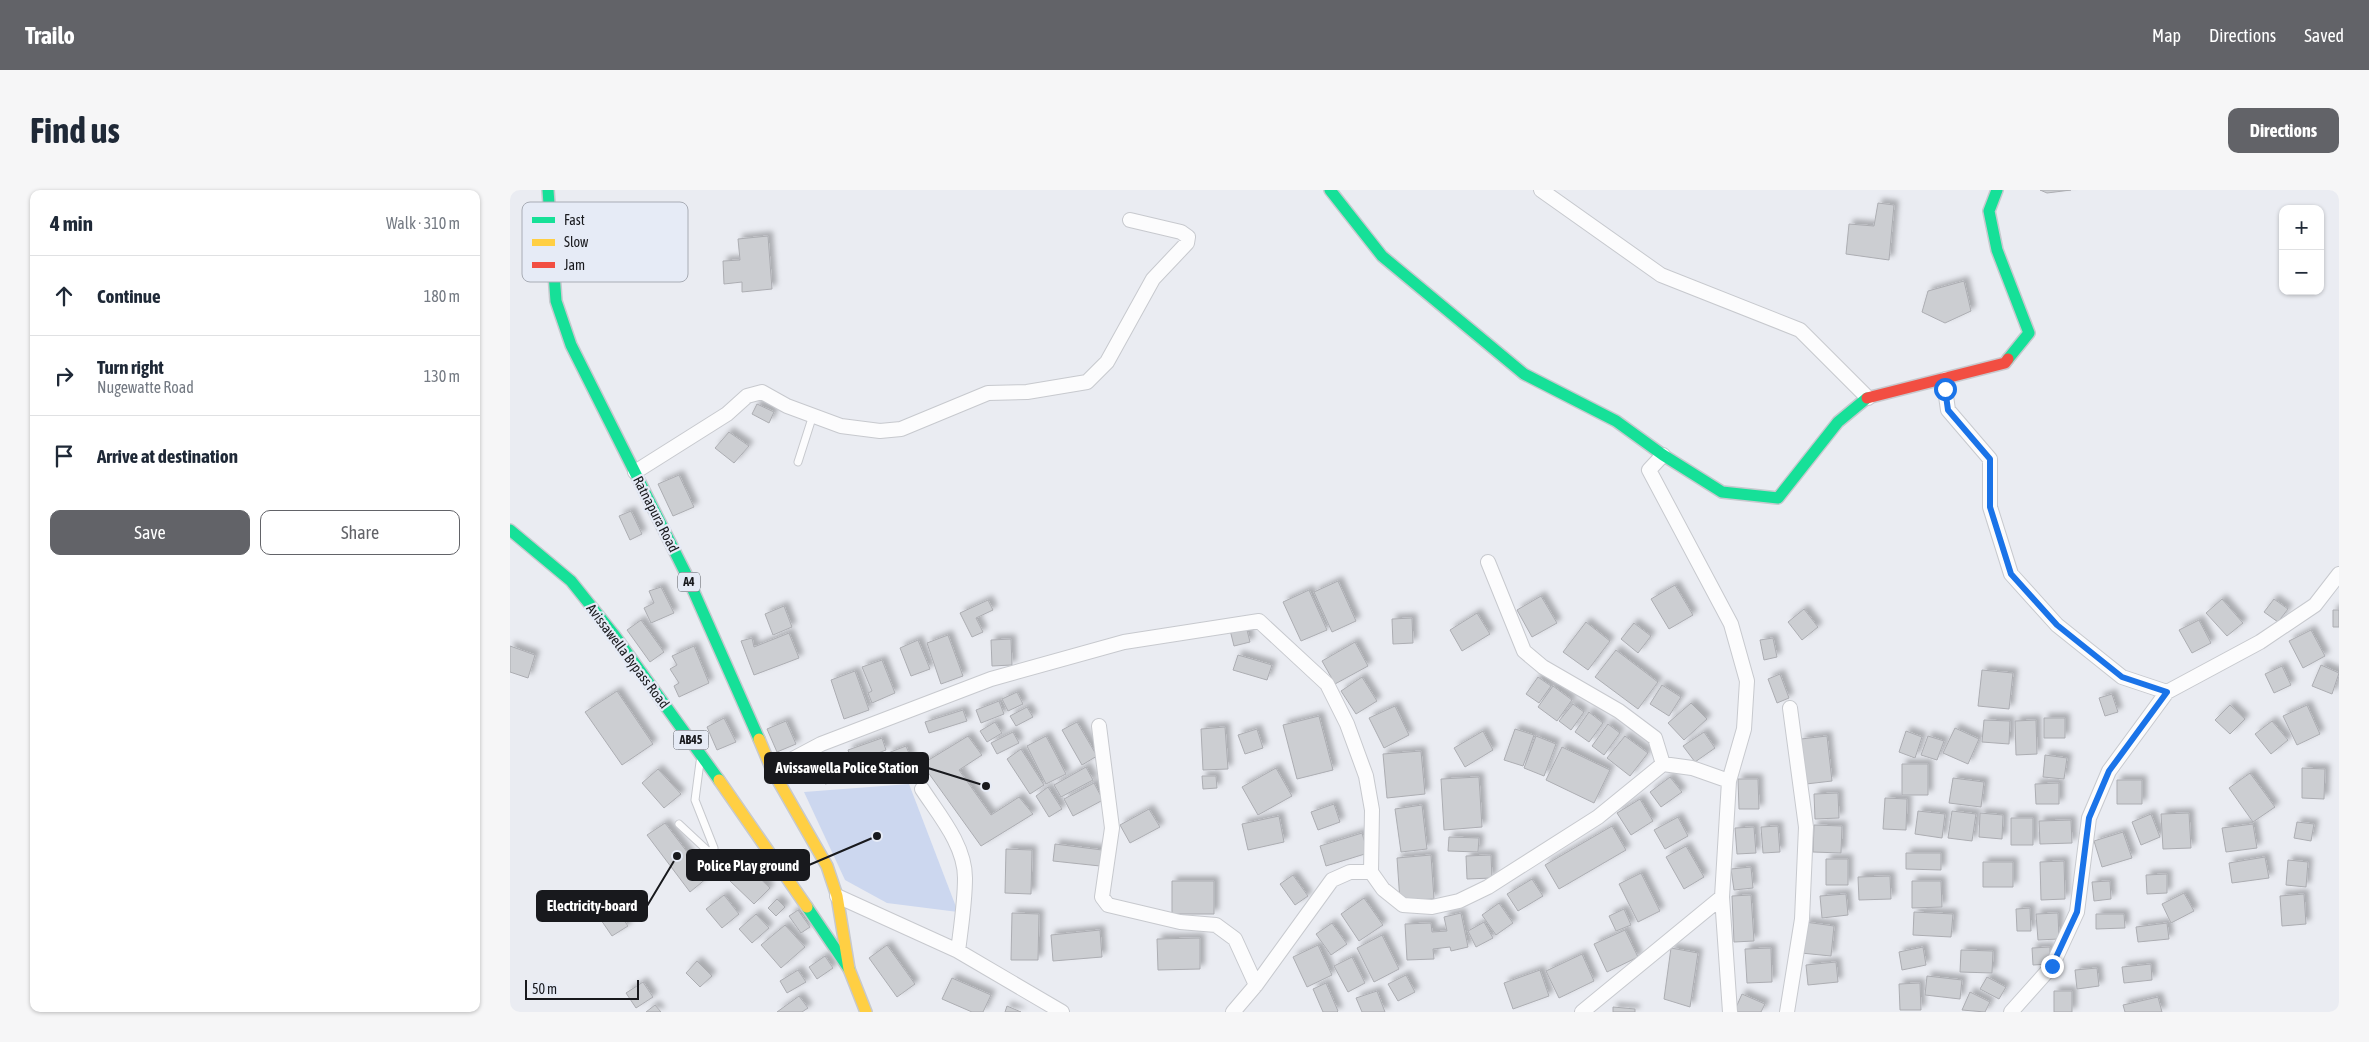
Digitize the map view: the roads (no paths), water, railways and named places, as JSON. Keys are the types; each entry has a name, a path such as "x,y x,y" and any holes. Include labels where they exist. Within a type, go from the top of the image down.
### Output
{"main road":[{"path":"1330,190 1382,256 1524,374 1616,421 1663,455 1722,492 1778,498 1838,422 1868,398 1945,384 2006,363 2029,333 1997,250 1989,211 1997,190"},
{"name":"Ratnapura Road","path":"555,282 556,301 571,345 686,574 772,770 827,866 837,896 850,970"},
{"name":"Avissawella Bypass Road","path":"510,530 571,581 615,636 701,754 850,970"},
{"name":"A4","path":"850,970 866,1012"}],"street":[{"path":"1541,190 1661,274 1800,330 1868,398"},
{"path":"635,472 728,414 747,396 762,392 787,406 841,426 880,431 901,429 988,393 1027,392 1087,382 1108,362 1153,279 1187,243 1188,237 1181,232 1130,220"},
{"path":"1945,384 1948,410 1990,459 1990,507 2011,574 2057,625 2122,677 2167,692"},
{"path":"1663,455 1649,470 1731,624 1747,681 1744,729 1729,781 1722,897 1730,1012"},
{"path":"1488,562 1524,650 1543,667 1619,711 1655,738 1663,764"},
{"path":"2011,1012 2052,966 2077,912 2089,818 2109,771 2167,692 2260,642 2315,605 2339,574"},
{"path":"772,770 821,744 991,679 1124,642 1259,621 1327,684 1347,724 1366,776 1372,810 1371,872 1383,889 1403,906 1432,908 1459,901 1488,887 1598,817 1663,764 1692,768 1729,781"},
{"path":"1787,1012 1802,919 1806,827 1790,708"},
{"path":"1099,726 1112,828 1102,897 1108,905 1180,922 1216,925 1235,939 1256,985"},
{"path":"922,789 954,838 961,854 965,876 958,951"},
{"path":"1233,1012 1256,985 1332,880 1350,872 1371,872"},
{"path":"837,896 958,951 1062,1012"},
{"path":"1582,1012 1722,897"}],"lane":[{"path":"798,462 813,415"},
{"path":"679,824 709,852 714,848 695,800 701,754"}],"place":[{"name":"Avissawella Police Station","path":"986,786"},
{"name":"Police Play ground","path":"877,836"},
{"name":"Electricity-board","path":"677,856"}]}
